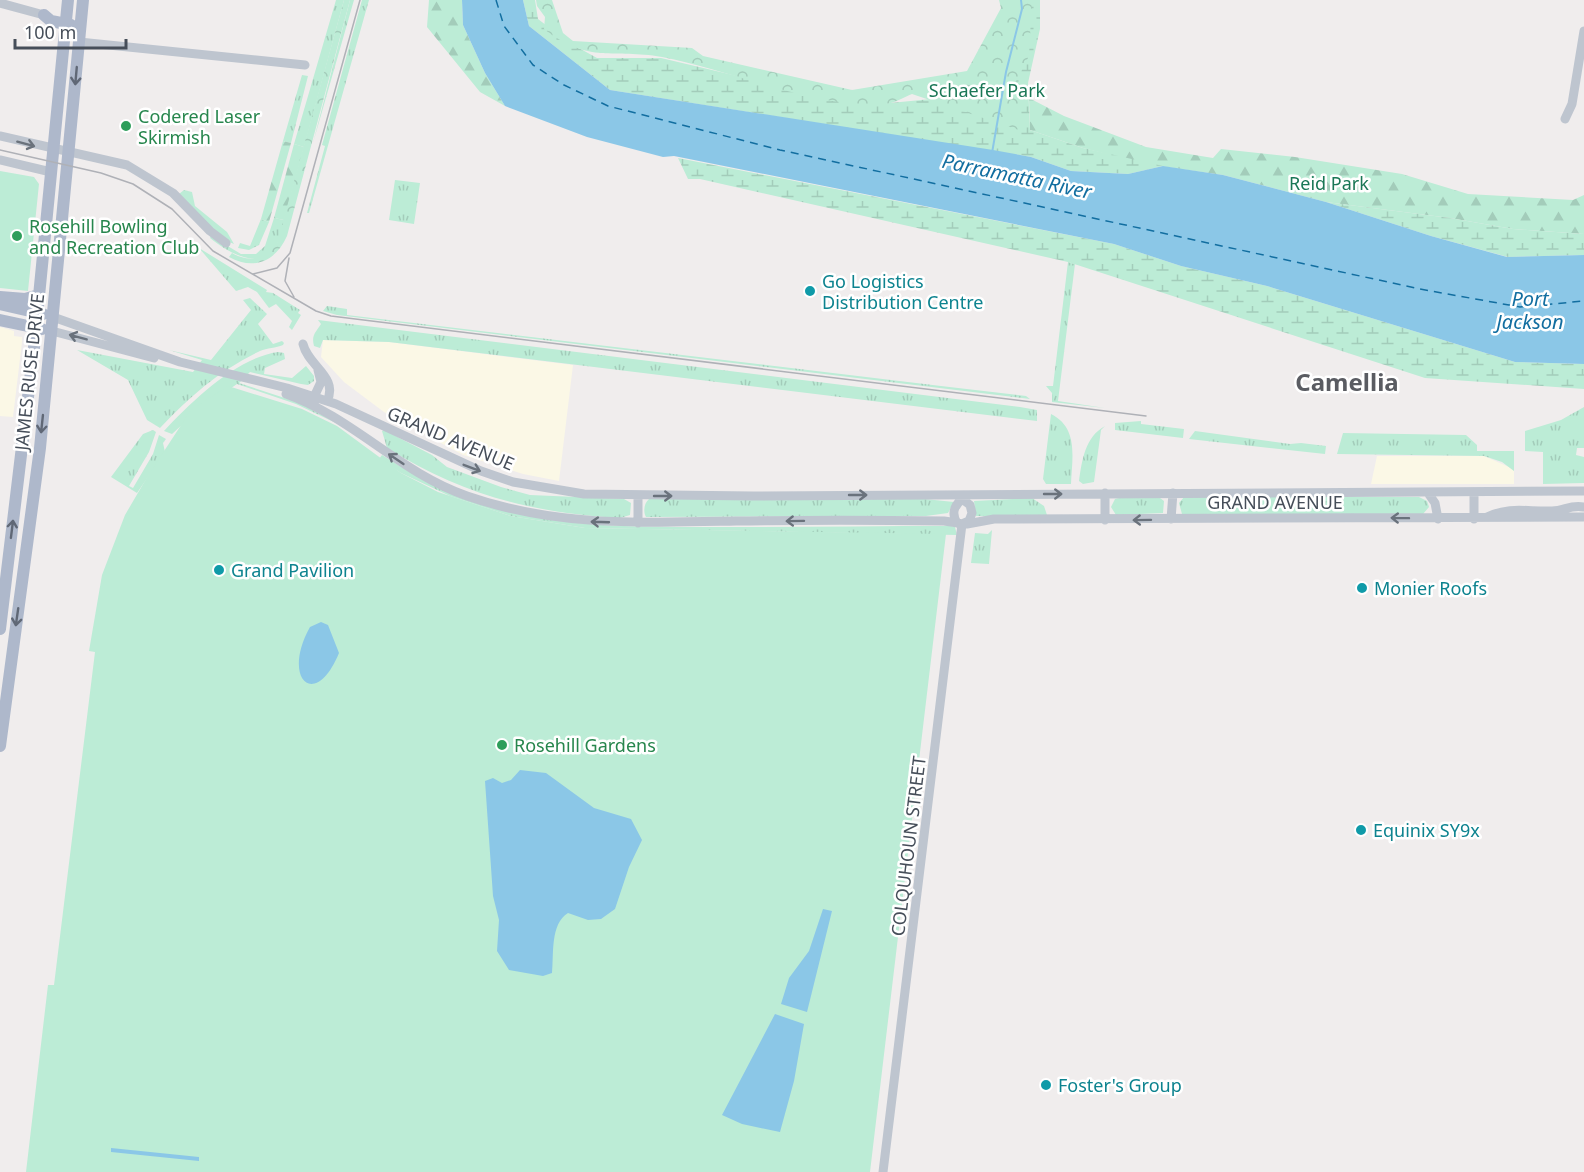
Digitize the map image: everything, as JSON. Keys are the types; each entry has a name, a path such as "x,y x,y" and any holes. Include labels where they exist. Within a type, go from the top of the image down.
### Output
{"main road":[{"name":"JAMES RUSE DRIVE","path":"0,746 40,448 83,0"},
{"name":"JAMES RUSE DRIVE","path":"0,629 4,565 36,328 68,1"},
{"path":"44,15 56,13 68,1"},
{"path":"44,15 51,21 65,25 72,25 82,18"},
{"path":"0,297 25,299 39,295"},
{"path":"0,304 53,317"},
{"path":"0,320 52,331"}],"street":[{"path":"0,3 44,15"},
{"path":"1565,119 1572,104 1584,31"},
{"path":"79,42 305,65"},
{"path":"0,136 53,150 118,162 153,179 173,193 225,243"},
{"path":"0,160 51,172"},
{"name":"GRAND AVENUE","path":"53,317 180,362 327,401 453,460 513,482 584,494 638,496 1428,493 1584,490"},
{"name":"GRAND AVENUE","path":"52,331 144,356 180,362"},
{"path":"303,344 308,359 318,370 330,386 327,401 317,406 314,397 321,384 318,370"},
{"name":"GRAND AVENUE","path":"244,379 317,406 425,478 492,503 575,520 638,523 852,520 945,521 962,524 988,519 1478,519 1548,514 1584,517"},
{"path":"348,410 376,428 379,435 375,444"},
{"path":"1547,491 1548,514 1572,506 1584,507"},
{"path":"1474,492 1478,519"},
{"path":"1105,520 1106,493"},
{"path":"1171,519 1173,493"},
{"path":"1428,493 1435,503 1438,519"},
{"name":"GRAND AVENUE","path":"910,495 962,500 1029,494"},
{"path":"638,496 638,523"},
{"path":"962,500 972,508 971,518 962,524 953,512 962,500"},
{"name":"COLQUHOUN STREET","path":"883,1172 962,524"}],"shaded area":[{"path":"0,327 14,331 14,336 22,337 13,417 0,416"},
{"path":"323,340 389,342 573,365 559,481 523,474 463,455 384,412 344,382 321,357"},
{"path":"1377,456 1484,456 1511,468 1514,471 1514,484 1371,484"}],"green space":[{"path":"336,0 344,0 304,147 294,144"},
{"path":"344,0 350,0 287,236 277,252 263,261 247,263 238,261 229,257 232,253 245,258 256,258 267,253 277,243"},
{"path":"350,0 354,0 313,143"},
{"path":"362,0 369,0 309,213 307,213 325,146 322,145"},
{"path":"429,0 462,0 463,25 485,73 505,106 480,92 427,27"},
{"path":"523,0 535,0 538,19 568,42 597,58 661,58 840,100 880,104 931,99 964,84 1005,16 1003,0 1040,0 1040,29 1028,83 1030,130 1083,148 1163,166 1128,174 1071,171 1031,157 610,90 529,26"},
{"name":"Schaefer Park","path":"536,0 552,0 563,33 573,41 692,48 703,56 852,90 967,71 1001,8 999,0 1032,0 1029,56 1013,87 1020,101 1025,104 1020,110 1025,132 912,94 886,104 831,101 662,57 589,51 575,47 544,29 545,17 537,6"},
{"path":"302,75 308,76 291,143 283,141"},
{"name":"Reid Park","path":"1029,98 1064,116 1146,147 1213,158 1221,149 1295,157 1402,174 1468,194 1573,200 1584,195 1584,234 1513,229 1450,218 1326,202 1223,175 1146,164 1083,148 1030,130"},
{"path":"283,141 291,143 269,222 261,219"},
{"path":"294,144 304,147 284,220 274,218"},
{"path":"678,158 1114,244 1181,266 1267,286 1515,362 1584,364 1584,389 1425,378 1068,262 700,179 688,179"},
{"name":"Rosehill Bowling and Recreation Club","path":"0,171 34,177 39,184 28,291 0,288"},
{"path":"395,180 420,183 414,224 389,220"},
{"path":"184,190 192,192 195,206 227,232 234,244 218,235 204,222 179,194"},
{"path":"1326,202 1450,218 1513,229 1584,234 1584,255 1508,257 1431,236"},
{"path":"274,218 284,220 280,235 270,253 262,257 253,259 235,254 210,238 211,236 241,254 256,254 265,246"},
{"path":"261,219 269,222 259,245 249,250 238,248 240,243 250,246"},
{"path":"199,248 267,290 266,292 273,293 300,310 298,313 301,315 292,330 289,327 292,321 276,304 269,308 257,292 248,287 236,291"},
{"path":"1068,262 1075,264 1058,401 1105,408 1052,402 1052,393 1046,386 1053,386"},
{"path":"250,298 267,314 258,324 273,344 282,341 283,345 260,351 232,366 182,405 160,428 147,420 128,380 77,350 193,372 202,360 169,350 211,360 251,310 243,300"},
{"path":"327,306 347,309 347,315 1026,396 1030,399 337,315 323,311"},
{"path":"318,320 1020,407 1037,410 1037,421 389,342 323,340 320,348 314,346 313,342 314,334 321,324"},
{"path":"278,352 284,353 285,359 265,368 264,374 292,378 306,366 314,376 314,381 308,385 250,372 239,383 300,403 340,425 296,404 237,384 195,413 172,434 164,431 216,382 246,363"},
{"name":"Rosehill Gardens","path":"228,386 302,409 337,426 401,473 438,492 511,516 585,528 946,534 870,1172 26,1172 48,985 54,985 95,652 89,651 102,575 125,515 191,410"},
{"path":"1584,407 1584,448 1577,448 1576,455 1584,457 1584,483 1543,484 1543,452 1525,451 1525,431 1561,420"},
{"path":"1051,414 1060,420 1070,435 1072,444 1071,484 1046,484 1043,479"},
{"path":"1141,421 1141,424 1184,429 1183,438 1115,430 1115,423"},
{"path":"1105,426 1101,430 1094,482 1083,484 1079,481 1086,450 1093,436"},
{"path":"153,430 156,432 149,452 129,486 133,488 153,454 159,435 166,439 163,443 165,452 137,493 111,477 143,434"},
{"path":"382,431 432,455 447,467 501,487 530,495 624,499 631,503 630,515 620,518 557,512 499,499 443,478 387,448"},
{"path":"1195,431 1290,444 1326,446 1325,454 1189,439"},
{"path":"1343,433 1466,435 1477,445 1477,451 1514,451 1514,471 1502,462 1484,456 1337,454"},
{"path":"382,455 425,480 466,498 507,511 548,520 634,526 951,526 955,527 957,535 585,528 511,516 450,496 401,473 379,459"},
{"path":"1184,497 1419,497 1427,501 1429,507 1423,514 1182,514 1179,503"},
{"path":"915,498 954,502 948,513 926,516 646,517 644,510 649,499"},
{"path":"1032,498 1044,506 1047,515 976,516 974,501"},
{"path":"1160,498 1164,501 1163,513 1116,515 1111,507 1115,499"},
{"path":"992,530 989,564 971,563 975,533 988,534"}],"water":[{"name":"Port Jackson","path":"462,0 523,0 529,26 610,90 993,150 1031,157 1071,171 1128,174 1163,166 1223,175 1326,202 1431,236 1507,257 1584,255 1584,364 1515,362 1267,286 1181,266 1114,244 674,156 663,157 587,137 505,106 485,73 463,25"},
{"path":"321,622 328,625 339,653 330,671 320,681 312,684 305,681 300,673 299,661 302,645 310,627"},
{"path":"520,770 546,773 594,808 631,819 642,840 629,867 615,909 601,919 588,920 568,913 562,918 554,940 552,973 543,976 509,970 497,951 499,920 493,896 485,781 493,778 502,783 511,780"},
{"path":"823,909 832,911 807,1012 781,1004 789,978 809,951"},
{"path":"775,1014 804,1024 794,1081 780,1132 742,1124 722,1115"},
{"path":"111,1148 199,1157 199,1161 111,1152"}],"waterway":[{"name":"Parramatta River","path":"992,153 1006,72 1022,9 1021,0"}],"ferry route":[{"path":"496,0 504,26 533,65 564,85 608,106 780,150 1420,289 1520,307 1584,301"}],"tram line":[{"path":"253,274 277,268 290,253 360,0"},
{"path":"0,150 101,173 133,184 172,209 213,251 316,311 331,316 1146,416"},
{"path":"289,258 285,281 294,297"}],"place":[{"name":"Codered Laser Skirmish","path":"126,126"},
{"name":"Rosehill Bowling and Recreation Club","path":"17,236"},
{"name":"Go Logistics Distribution Centre","path":"810,291"},
{"name":"Grand Pavilion","path":"219,570"},
{"name":"Monier Roofs","path":"1362,588"},
{"name":"Rosehill Gardens","path":"502,745"},
{"name":"Equinix SY9x","path":"1361,830"},
{"name":"Foster's Group","path":"1046,1085"}],"district":[{"name":"Camellia","path":"1347,381"}]}
